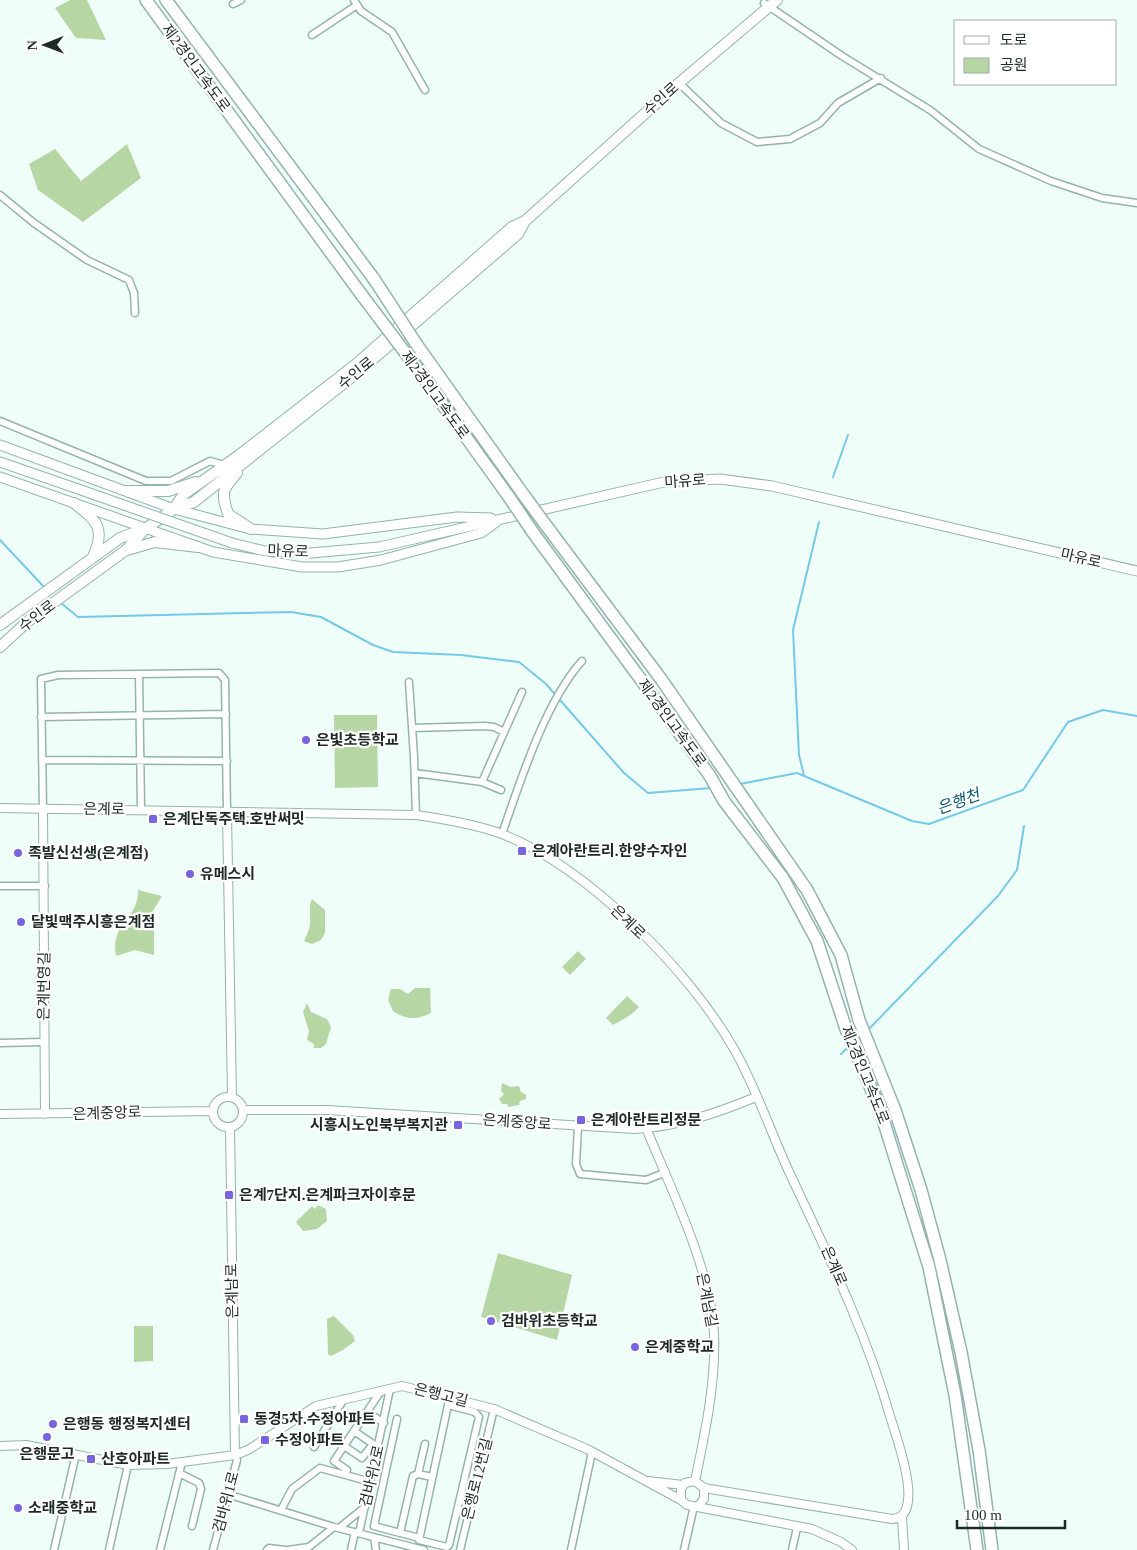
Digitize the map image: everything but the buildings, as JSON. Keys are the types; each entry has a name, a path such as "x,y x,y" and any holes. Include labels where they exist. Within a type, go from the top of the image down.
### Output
{"highway":[{"name":"제2경인고속도로","path":"141,0 149,4 407,355 710,776 724,800 783,878 816,940 846,1028 883,1119 929,1267 955,1395 977,1550"},
{"name":"제2경인고속도로","path":"166,0 374,279 417,345 523,494 661,679 808,890 841,956 859,1020 901,1127 921,1190 940,1260 961,1352 977,1440 992,1550"},
{"path":"170,0 180,19"}],"main road":[{"name":"수인로","path":"0,647 27,622 126,550 145,529 174,509 194,502 358,372 518,234 526,221 766,5 777,0"},
{"name":"수인로","path":"174,509 183,495 355,364 512,226 526,221"},
{"path":"0,445 174,509 251,529 323,534 393,527 456,517 501,519"},
{"path":"251,529 228,514 223,497 224,488 255,453"},
{"name":"마유로","path":"0,462 232,543 265,551 311,552 379,547 664,482 720,479 772,486 1137,571"},
{"path":"0,477 213,552 256,561 302,567 338,567 380,560 481,533 501,519"},
{"path":"128,491 168,491 206,478"},
{"path":"74,503 94,520 99,531 100,542 93,557"},
{"name":"수인로","path":"0,625 120,538 145,529"},
{"path":"126,550 155,542 198,547"}],"street":[{"path":"234,4 241,0"},
{"path":"312,35 356,2 360,11 392,32 426,90"},
{"path":"766,5 930,110 979,149 1051,181 1102,198 1137,202"},
{"path":"679,83 721,122 757,142 790,139 820,123 838,103 881,78"},
{"path":"0,195 34,223 87,260 129,280 134,293 136,313"},
{"path":"0,421 146,481 171,481 210,461 224,465"},
{"path":"502,834 519,785 557,696 566,679 582,661"},
{"path":"139,674 141,809"},
{"path":"43,809 42,679 58,675 222,674 225,680 226,714 232,1097"},
{"path":"409,682 416,815"},
{"path":"482,782 522,692"},
{"path":"41,718 226,714"},
{"path":"412,728 494,726 504,732"},
{"path":"42,760 227,761"},
{"path":"415,773 482,782 501,790"},
{"name":"은계로","path":"0,808 416,815 458,822 502,834 541,854 576,876 621,915 678,972 721,1028 746,1072 834,1266 868,1347 881,1385 909,1492 908,1507 902,1517"},
{"name":"은계번영길","path":"43,809 45,886 43,1042 45,1114"},
{"path":"0,886 45,886"},
{"name":"은계번영길","path":"0,1043 43,1042"},
{"path":"232,1097 240,1102 244,1110 242,1120 230,1127 220,1124 213,1111 219,1099 232,1097"},
{"name":"은계중앙로","path":"244,1110 326,1110 578,1126 646,1128 702,1117 756,1097"},
{"name":"은계중앙로","path":"0,1114 213,1111"},
{"path":"578,1126 576,1164 580,1174 646,1180 664,1174"},
{"name":"은계남로","path":"230,1127 236,1455"},
{"name":"은계남길","path":"646,1128 706,1281 714,1334 712,1383 695,1481"},
{"name":"은행고길","path":"0,1446 26,1445 128,1465 182,1462 236,1455 248,1450 316,1406 402,1386 414,1388 449,1401 494,1409 592,1452 687,1505 797,1528 812,1529 828,1535 852,1550"},
{"name":"검바위2로","path":"351,1550 365,1507 376,1446 384,1423 390,1389"},
{"path":"347,1470 334,1461 381,1391"},
{"path":"314,1446 344,1399"},
{"path":"397,1419 374,1526 447,1547 450,1545 479,1417 475,1412 449,1401 419,1538"},
{"name":"은행로12번길","path":"460,1550 494,1409"},
{"path":"367,1412 384,1423"},
{"path":"344,1446 362,1458 376,1446 354,1431"},
{"path":"418,1474 425,1444"},
{"path":"571,1550 592,1452"},
{"path":"54,1550 76,1454"},
{"name":"검바위1로","path":"212,1550 238,1460 236,1455"},
{"path":"160,1550 182,1462"},
{"path":"109,1550 128,1465"},
{"path":"282,1510 292,1489 320,1468 371,1482"},
{"path":"179,1473 199,1483 201,1489 192,1526"},
{"path":"400,1533 413,1476 418,1474 432,1477"},
{"name":"은행고길","path":"644,1481 683,1485 688,1481 695,1481"},
{"path":"695,1481 704,1488 892,1519 902,1517 904,1550"},
{"path":"681,1500 683,1485"},
{"path":"684,1550 696,1506 704,1499 704,1488"},
{"path":"227,1494 337,1528 357,1532 408,1548 424,1550"},
{"path":"267,1550 269,1548 287,1550 308,1547 365,1507"},
{"path":"792,1550 797,1528"},
{"path":"374,1537 376,1550"}],"green space":[{"path":"70,0 87,0 106,40 76,38 55,8"},
{"path":"127,144 141,178 83,222 38,190 29,164 55,149 81,181"},
{"path":"334,715 377,715 378,787 335,788"},
{"path":"138,890 162,896 149,917 154,931 154,955 135,950 116,956 115,945 117,935 134,908"},
{"path":"312,899 325,910 325,933 321,940 312,944 304,941 310,925"},
{"path":"578,951 586,959 570,975 562,967"},
{"path":"415,988 430,988 431,1013 412,1018 402,1016 393,1011 388,1000 391,989 400,989 408,994"},
{"path":"627,996 639,1007 613,1025 606,1018"},
{"path":"307,1003 311,1012 327,1019 331,1027 326,1044 321,1048 314,1048 314,1044 307,1040 309,1031 303,1012"},
{"path":"502,1083 511,1087 519,1086 521,1092 526,1095 526,1099 520,1101 519,1105 508,1107 507,1104 502,1104 499,1099 504,1094 501,1091"},
{"path":"318,1205 326,1209 327,1221 317,1229 303,1231 296,1222 312,1206 315,1209"},
{"path":"498,1253 572,1275 557,1340 481,1317"},
{"path":"334,1316 353,1335 355,1341 331,1356 328,1354 327,1319"},
{"path":"134,1326 153,1326 153,1361 134,1362"}],"waterway":[{"path":"833,477 848,435"},
{"path":"804,775 799,755 793,630 819,522"},
{"path":"0,540 45,588"},
{"path":"61,603 78,617 291,612 321,617 373,645 393,652 461,655 519,662 546,684 624,773 648,793 711,788"},
{"name":"은행천","path":"740,784 797,773 912,821 929,824 1023,790 1068,722 1103,710 1137,716"},
{"path":"867,1031 998,896 1017,870 1024,826"},
{"path":"841,1054 848,1047"}],"place":[{"name":"은빛초등학교","path":"306,740"},
{"name":"은계단독주택.호반써밋","path":"153,819"},
{"name":"은계아란트리.한양수자인","path":"522,851"},
{"name":"족발신선생(은계점)","path":"18,853"},
{"name":"유메스시","path":"190,874"},
{"name":"달빛맥주시흥은계점","path":"21,922"},
{"name":"은계아란트리정문","path":"581,1120"},
{"name":"시흥시노인북부복지관","path":"458,1125"},
{"name":"은계7단지.은계파크자이후문","path":"229,1195"},
{"name":"검바위초등학교","path":"491,1321"},
{"name":"은계중학교","path":"635,1347"},
{"name":"동경5차.수정아파트","path":"244,1419"},
{"name":"은행동 행정복지센터","path":"53,1424"},
{"name":"은행문고","path":"47,1437"},
{"name":"수정아파트","path":"265,1440"},
{"name":"산호아파트","path":"91,1459"},
{"name":"소래중학교","path":"18,1508"}]}
